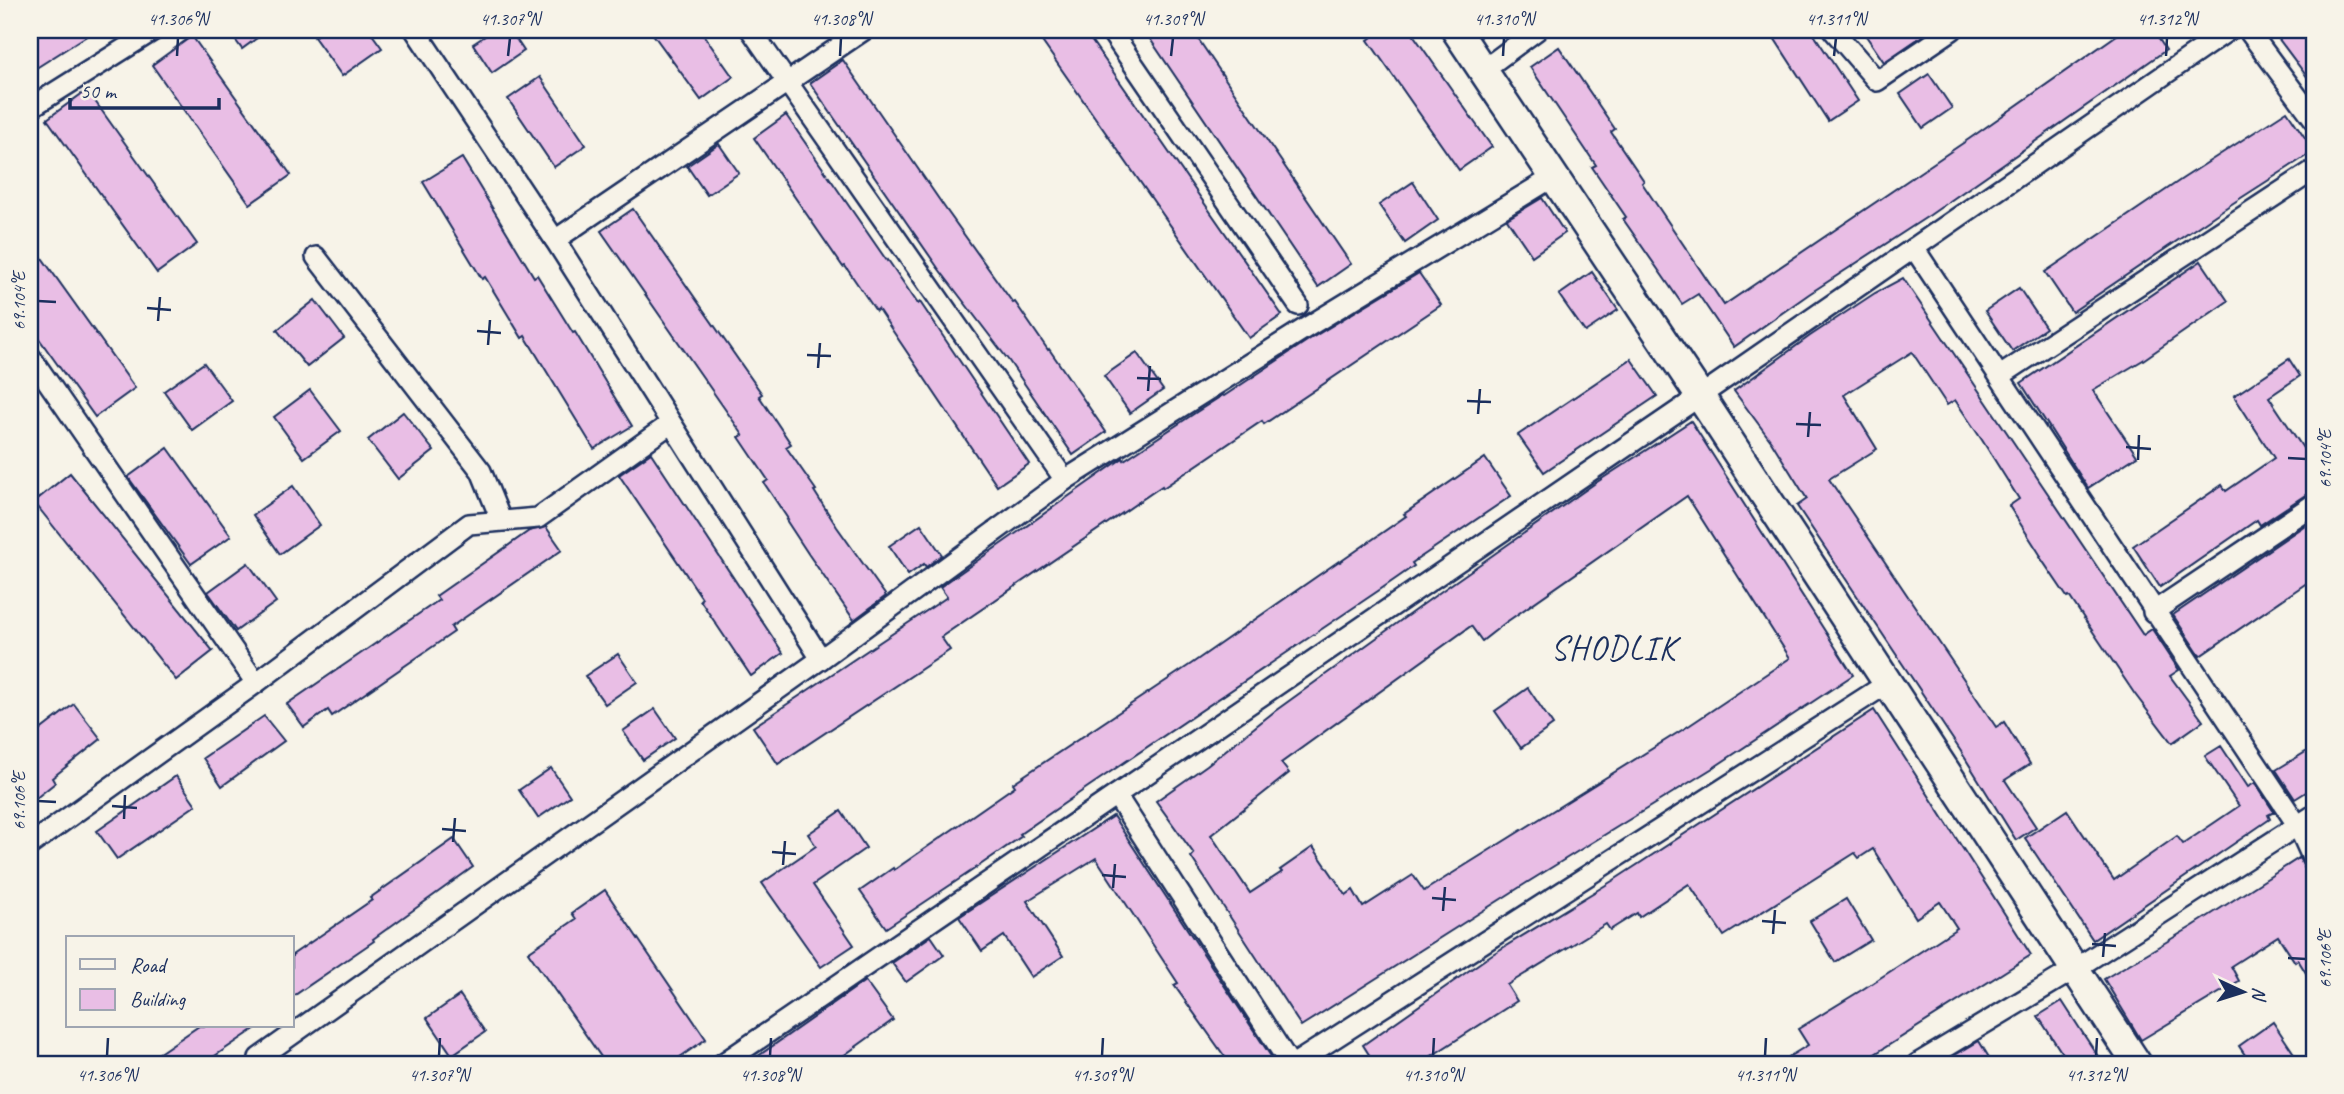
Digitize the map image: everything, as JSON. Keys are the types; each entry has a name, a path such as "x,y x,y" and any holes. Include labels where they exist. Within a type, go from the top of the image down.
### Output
{"main road":[{"path":"1456,30 1700,396 2137,1064"}],"street":[{"path":"30,108 154,30"},
{"path":"415,30 555,240 821,659"},
{"path":"751,30 1066,480"},
{"path":"555,240 864,30"},
{"path":"1111,30 1298,305"},
{"path":"1483,70 1537,30"},
{"path":"1833,30 1877,81 1952,30"},
{"path":"722,1064 1700,396 2229,30"},
{"path":"2248,30 2314,119"},
{"path":"2000,376 2314,170"},
{"path":"259,1058 821,659 1066,480 1304,329 1555,176"},
{"path":"1914,248 2153,612 2306,821 2314,862"},
{"path":"316,257 481,471 501,520"},
{"path":"30,356 256,683"},
{"path":"30,845 256,683 469,524 538,518 670,425"},
{"path":"2153,612 2314,504"},
{"path":"1116,795 1292,1064 1888,683"},
{"path":"1916,1064 2075,969 2306,821"}],"building":[{"path":"30,30 96,30 30,72"},
{"path":"228,30 268,30 242,49"},
{"path":"325,30 369,30 382,48 342,76 314,37"},
{"path":"494,30 510,30 524,51 492,73 473,44"},
{"path":"650,30 700,30 733,77 701,100"},
{"path":"1034,30 1084,30 1282,315 1249,338"},
{"path":"1144,30 1192,30 1351,264 1318,287"},
{"path":"1382,30 1410,30 1492,147 1459,170 1368,40"},
{"path":"1769,30 1811,30 1858,101 1828,121"},
{"path":"1862,30 1931,30 1884,62"},
{"path":"2124,30 2153,30 2166,50 1930,215 1734,347 1698,294 1682,304 1623,219 1626,217 1592,167 1596,165 1530,67 1559,47 1615,129 1611,132 1644,181 1642,183 1724,305"},
{"path":"2272,30 2314,30 2314,86"},
{"path":"192,36 291,175 250,204 152,65"},
{"path":"843,60 945,208 1049,349 1106,432 1073,455 1009,361 938,268 810,83"},
{"path":"1929,74 1952,108 1923,128 1900,94"},
{"path":"540,77 586,145 554,167 508,99"},
{"path":"87,90 197,244 157,273 47,119"},
{"path":"2287,111 2314,151 2072,312 2045,272"},
{"path":"786,115 887,261 918,304 920,302 1029,464 997,486 878,309 876,311 845,266 843,267 754,138"},
{"path":"719,144 739,173 707,195 687,166"},
{"path":"462,158 534,277 537,275 573,333 575,332 632,426 594,449 525,336 522,338 485,277 482,279 423,182"},
{"path":"1413,182 1438,220 1405,243 1379,205"},
{"path":"1542,198 1565,233 1532,256 1507,219"},
{"path":"633,209 762,394 759,396 791,444 786,447 816,490 814,491 837,527 886,596 854,620 786,520 788,519 764,483 768,480 739,437 743,435 601,231"},
{"path":"30,241 135,388 95,417 30,326"},
{"path":"2201,261 2228,301 2143,360 2093,390 2137,456 2088,488 2021,383"},
{"path":"1592,272 1618,310 1585,332 1559,295"},
{"path":"1419,273 1441,305 1264,424 1262,421 1163,488 1162,486 941,637 950,650 778,764 753,727 947,597 940,587 1123,458 1124,460 1310,339"},
{"path":"1903,278 2143,635 2152,629 2179,670 2170,676 2203,721 2172,743 2040,557 2009,506 2019,499 1982,440 1955,400 1947,405 1912,352 1844,395 1877,449 1829,479 1996,727 2004,722 2030,764 2005,780 2036,827 2016,840 1960,750 1797,506 1807,499 1771,441 1734,391 1810,336"},
{"path":"2019,288 2046,328 2012,351 1985,311"},
{"path":"315,300 344,338 307,367 277,330"},
{"path":"1137,353 1163,390 1130,413 1104,376"},
{"path":"1631,359 1657,396 1544,472 1518,435"},
{"path":"2289,359 2300,376 2269,397 2307,454 2314,449 2314,492 2260,525 2257,520 2160,587 2133,546 2222,485 2226,491 2274,458 2234,396"},
{"path":"204,363 232,401 192,430 164,391"},
{"path":"310,390 341,431 304,458 274,417"},
{"path":"403,412 434,451 398,479 368,440"},
{"path":"1691,421 1853,675 1716,766 1301,1026 1191,857 1194,854 1156,801 1275,711 1594,484","holes":["1687,496 1790,658 1690,725 1424,891 1413,875 1363,907 1353,890 1346,895 1313,847 1250,893 1211,835 1289,773 1281,763 1471,626 1482,641"]},
{"path":"168,448 231,536 191,564 128,477"},
{"path":"651,453 783,653 751,676 619,475"},
{"path":"1485,458 1511,496 1412,563 1414,566 1381,589 1088,787 1020,834 1022,836 886,928 860,891 1015,786 1013,783 1340,562"},
{"path":"70,473 213,651 176,680 34,502"},
{"path":"293,486 320,525 280,554 253,515"},
{"path":"2314,519 2314,578 2200,656 2173,615"},
{"path":"921,524 942,555 926,567 924,564 908,575 889,546"},
{"path":"546,527 562,550 451,627 454,632 332,716 328,710 304,727 287,704 439,600 436,596 529,531"},
{"path":"248,563 276,602 236,631 208,592"},
{"path":"618,654 637,682 605,704 585,676"},
{"path":"1528,688 1553,725 1521,748 1495,711"},
{"path":"74,704 101,739 52,778 55,783 30,803 30,738"},
{"path":"655,709 675,738 643,760 623,731"},
{"path":"1874,710 2031,955 1859,1064 1777,1064 1808,1045 1798,1029 1957,928 1940,902 1916,918 1873,849 1859,858 1855,853 1724,936 1689,884 1639,917 1637,913 1610,930 1606,924 1507,985 1517,1001 1419,1064 1375,1064 1363,1045 1491,955 1614,880"},
{"path":"264,716 284,741 222,786 203,758"},
{"path":"2221,746 2248,787 2255,783 2274,812 2268,815 2270,819 2093,940 2025,838 2067,810 2114,880 2177,836 2183,844 2239,806 2205,756"},
{"path":"2314,747 2314,787 2295,799 2276,770"},
{"path":"551,768 570,796 538,818 519,790"},
{"path":"176,776 196,805 117,859 97,831"},
{"path":"841,811 866,848 813,885 854,945 821,967 762,883 816,846 808,834"},
{"path":"1113,816 1276,1064 1230,1064 1174,985 1178,983 1096,858 1027,901 1063,956 1031,977 1004,936 982,951 959,917"},
{"path":"454,839 473,867 373,939 374,941 294,996 294,954 372,900 370,898"},
{"path":"2299,858 2306,871 2314,874 2314,986 2298,960 2295,962 2278,936 2231,966 2239,981 2141,1040 2104,979"},
{"path":"605,890 706,1039 670,1064 606,1064 528,952 576,919 572,913"},
{"path":"1846,899 1871,940 1835,962 1810,921"},
{"path":"931,936 944,955 906,982 892,963"},
{"path":"865,981 893,1020 832,1064 747,1064"},
{"path":"460,995 485,1032 452,1055 427,1018"},
{"path":"2062,1001 2103,1064 2069,1064 2038,1016"},
{"path":"2273,1022 2301,1064 2251,1064 2239,1046"},
{"path":"196,1028 256,1028 203,1064 165,1064 158,1054"},
{"path":"1979,1041 1993,1064 1940,1064"}],"district":[{"name":"SHODLIK","path":"1614,648"}]}
